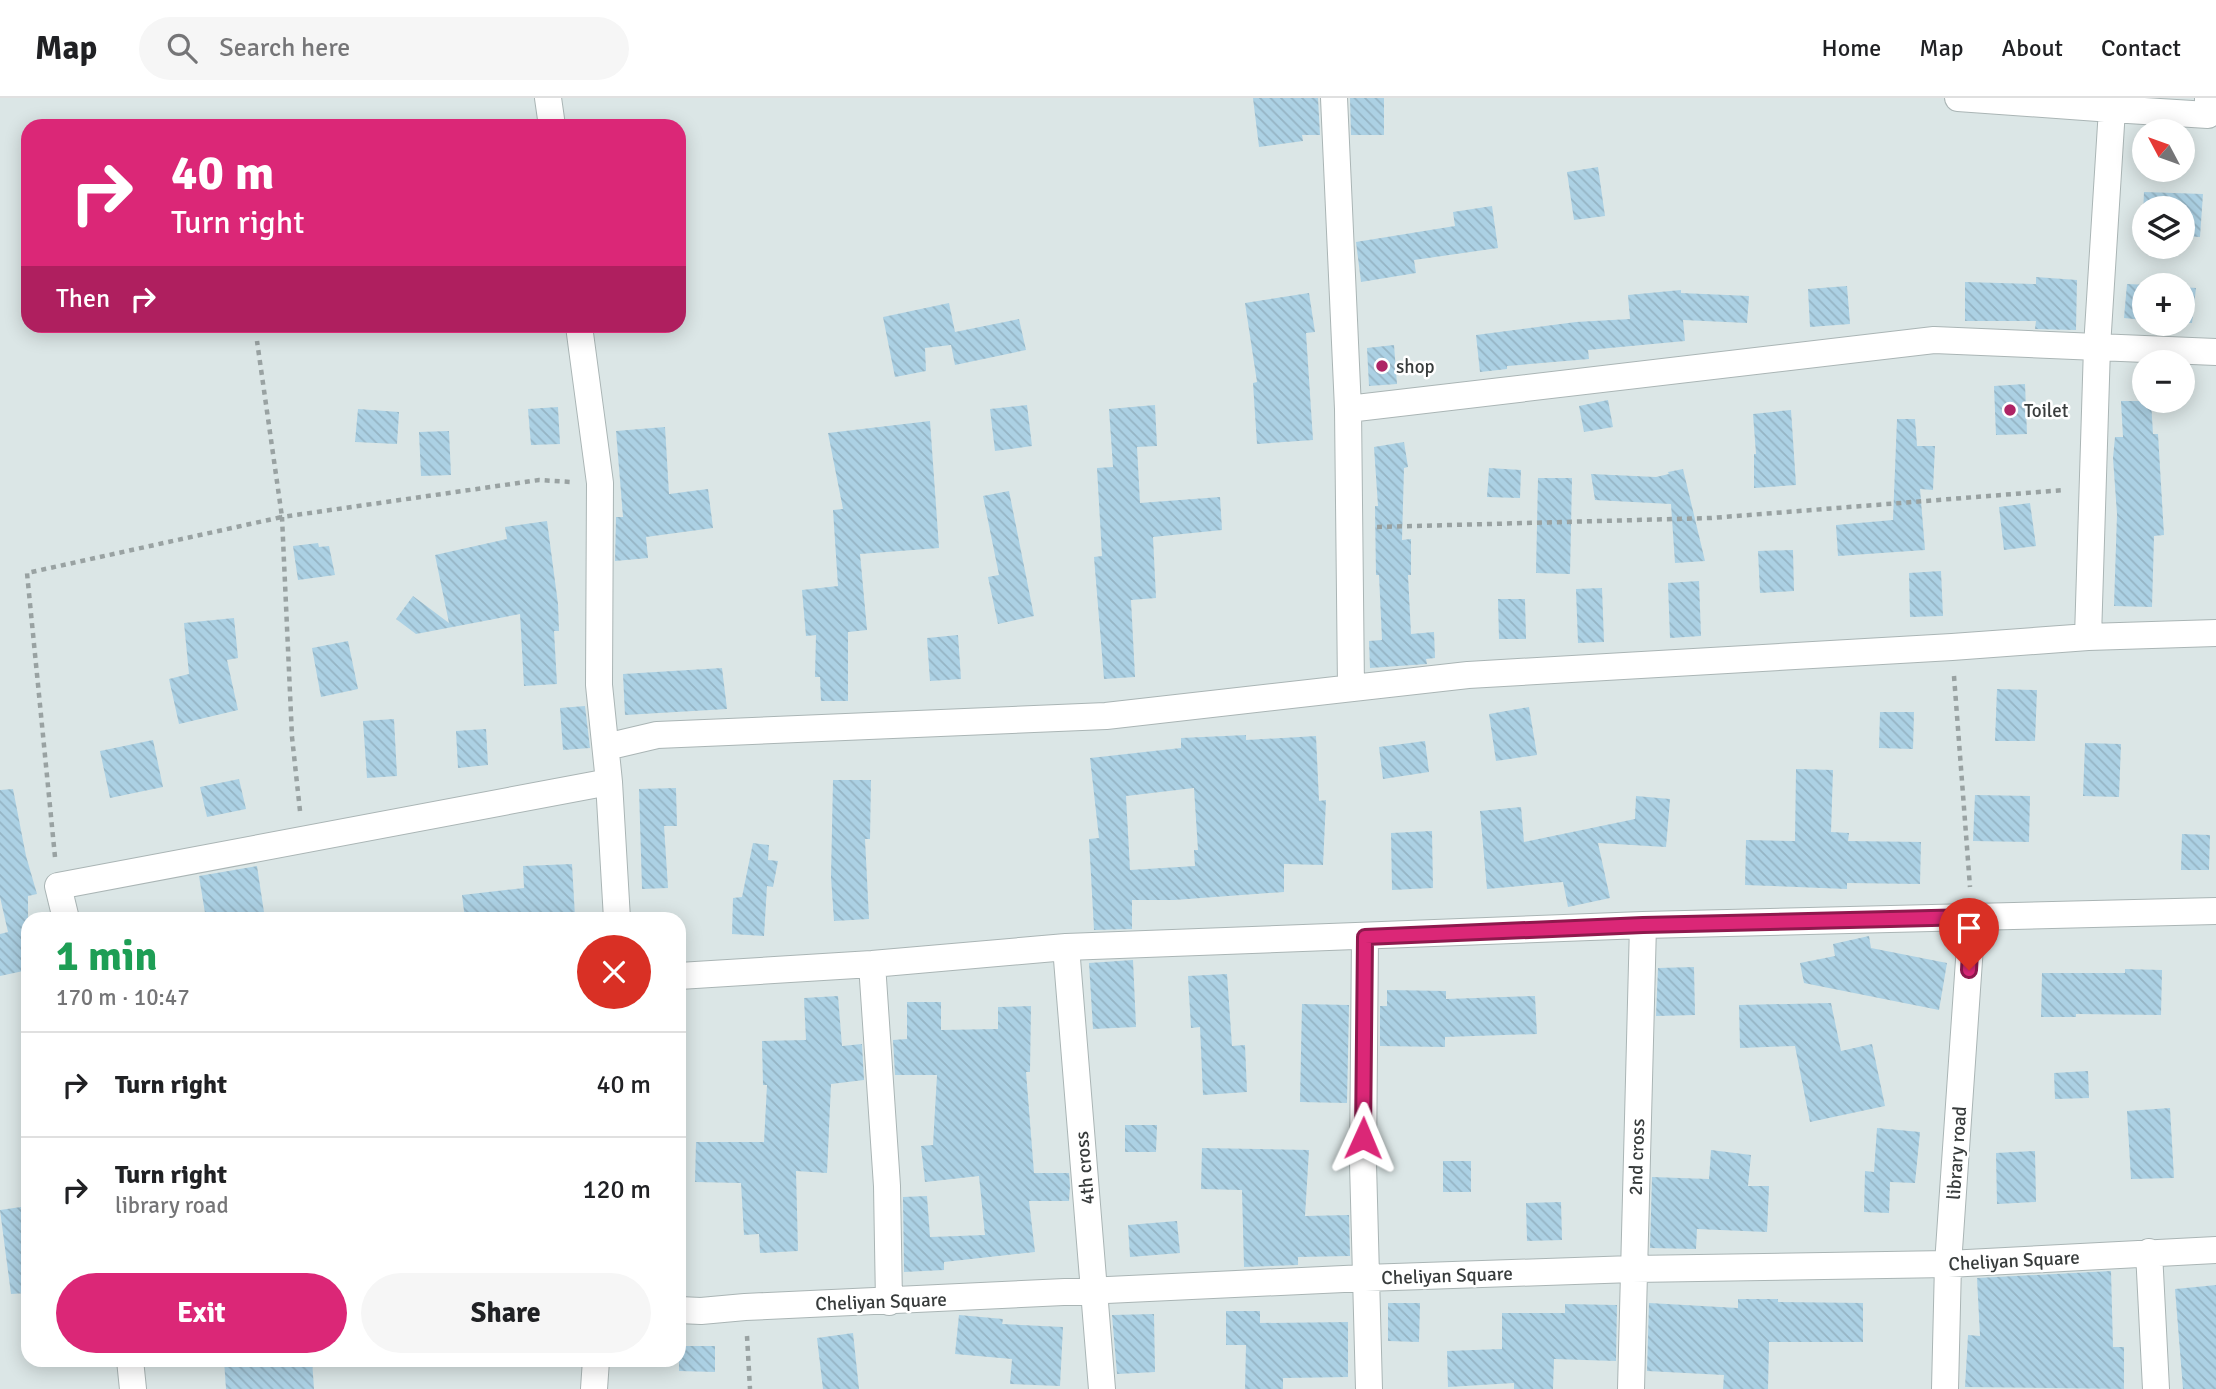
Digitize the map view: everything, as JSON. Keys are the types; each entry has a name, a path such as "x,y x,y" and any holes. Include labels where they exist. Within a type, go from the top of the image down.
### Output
{"street":[{"path":"548,98 551,119"},
{"path":"1334,98 1348,408 1351,688"},
{"path":"1958,98 2208,115 2208,98"},
{"path":"2088,637 2097,347 2112,108"},
{"path":"580,333 600,483 599,685 610,782 617,912"},
{"path":"1348,408 1934,340 2216,352"},
{"path":"606,747 657,735 1106,716 1468,675 1952,648 2088,637 2216,633"},
{"path":"64,912 58,886 610,782"},
{"path":"686,976 872,964 1066,947 1643,925 2216,911"},
{"name":"library road","path":"1945,1389 1948,1264 1972,917"},
{"name":"2nd cross","path":"1631,1389 1643,925"},
{"path":"1365,937 1363,1163 1369,1389"},
{"name":"4th cross","path":"1066,947 1102,1389"},
{"path":"872,964 887,1186 889,1302"},
{"name":"Cheliyan Square","path":"686,1310 1365,1278 1633,1269 1948,1264 2216,1250"},
{"path":"2149,1252 2155,1389"},
{"path":"131,1367 133,1389"},
{"path":"594,1389 596,1367"}],"path":[{"path":"257,341 282,517 292,737 304,840"},
{"path":"58,886 27,573 282,517 539,480 600,483"},
{"path":"1349,528 1711,518 2092,488"},
{"path":"1952,648 1972,917"},
{"path":"745,1307 750,1389"}],"building":[{"path":"1253,98 1318,98 1320,135 1302,135 1303,141 1259,147"},
{"path":"1350,98 1384,98 1384,135 1351,135"},
{"path":"1598,167 1605,216 1574,220 1567,172"},
{"path":"2144,192 2203,194 2200,237 2195,237 2195,196 2144,196"},
{"path":"1492,206 1498,248 1414,260 1416,273 1361,282 1356,242 1455,226 1453,212"},
{"path":"2036,277 2077,280 2076,330 2035,329 2036,321 1965,321 1965,282 2036,284"},
{"path":"2127,284 2132,284 2132,319 2124,318"},
{"path":"1847,286 1850,324 1810,327 1808,289"},
{"path":"1681,290 1681,293 1749,296 1747,323 1683,320 1685,341 1588,350 1589,359 1507,366 1507,369 1480,372 1476,335 1576,322 1630,319 1628,295"},
{"path":"1309,293 1315,332 1306,333 1313,440 1257,444 1253,383 1257,382 1245,303"},
{"path":"949,303 955,332 1019,319 1026,350 955,365 951,345 925,348 926,371 895,377 883,317"},
{"name":"shop","path":"1394,345 1397,384 1369,386 1367,348"},
{"name":"Toilet","path":"2025,384 2027,434 1996,435 1994,386"},
{"path":"1608,400 1613,427 1584,432 1579,406"},
{"path":"2121,401 2132,401 2132,413 2152,413 2153,434 2158,434 2164,535 2154,536 2152,607 2114,606 2117,514 2113,458 2115,437 2123,437"},
{"path":"1027,405 1032,446 995,451 990,409"},
{"path":"1155,405 1157,446 1137,447 1140,503 1220,497 1222,530 1153,537 1156,598 1131,600 1135,677 1104,679 1094,557 1102,556 1097,468 1113,467 1109,409"},
{"path":"558,407 560,444 531,445 528,409"},
{"path":"358,409 399,412 397,444 355,442"},
{"path":"1791,410 1796,485 1754,488 1756,454 1753,414"},
{"path":"1897,419 1915,419 1917,446 1935,446 1933,490 1920,489 1925,550 1838,556 1836,525 1893,520"},
{"path":"930,421 939,548 860,554 867,630 848,632 848,701 821,701 820,677 815,677 816,635 806,636 802,590 838,586 833,510 843,509 828,433"},
{"path":"665,427 669,494 708,489 713,528 646,537 648,558 615,561 616,517 623,517 616,431"},
{"path":"449,431 451,475 421,476 419,432"},
{"path":"1404,442 1408,467 1404,468 1402,540 1411,539 1411,575 1408,575 1411,634 1434,632 1435,658 1426,659 1427,664 1370,668 1369,641 1382,640 1379,575 1376,575 1375,506 1378,506 1374,447"},
{"path":"1489,468 1521,470 1520,498 1487,497"},
{"path":"1683,469 1705,561 1675,563 1671,504 1595,500 1591,474 1656,477"},
{"path":"1538,478 1572,478 1570,574 1536,573"},
{"path":"1009,491 1034,616 998,624 988,577 999,575 983,496"},
{"path":"2030,503 2036,546 2004,550 1999,507"},
{"path":"547,521 558,604 559,631 554,631 557,684 524,686 520,614 416,634 396,619 413,596 449,623 435,555 507,539 505,527"},
{"path":"318,543 319,547 329,546 335,575 298,580 293,546"},
{"path":"1793,550 1794,591 1760,593 1758,551"},
{"path":"1941,571 1943,616 1910,617 1909,573"},
{"path":"1699,581 1701,636 1670,638 1668,583"},
{"path":"1602,588 1604,642 1578,643 1576,589"},
{"path":"1498,599 1525,599 1526,639 1499,639"},
{"path":"234,618 238,658 227,660 238,710 179,724 169,679 189,674 184,623"},
{"path":"958,635 961,679 930,681 927,638"},
{"path":"348,641 358,689 321,697 312,648"},
{"path":"722,668 727,709 625,715 623,674"},
{"path":"1997,689 2037,690 2035,741 1995,741"},
{"path":"585,706 590,748 563,750 560,708"},
{"path":"1529,707 1537,755 1496,761 1489,714"},
{"path":"1880,712 1914,712 1913,749 1879,748"},
{"path":"394,719 397,776 367,778 363,721"},
{"path":"486,729 488,765 458,768 456,731"},
{"path":"1246,735 1246,740 1316,736 1319,801 1326,800 1323,865 1284,864 1284,892 1174,900 1132,900 1132,929 1094,930 1089,839 1099,838 1090,758 1181,748 1181,738","holes":["1194,788 1198,850 1194,850 1195,866 1130,870 1126,796"]},
{"path":"153,740 163,787 110,798 100,751"},
{"path":"1425,741 1429,772 1383,779 1379,747"},
{"path":"2085,743 2121,744 2119,797 2083,796"},
{"path":"1796,769 1833,770 1831,832 1849,833 1848,841 1921,842 1920,884 1847,883 1847,889 1745,885 1746,840 1795,841"},
{"path":"239,779 246,809 207,817 200,787"},
{"path":"833,780 871,780 870,839 865,839 869,919 834,921 831,877"},
{"path":"676,788 677,826 664,826 668,888 642,889 639,789"},
{"path":"13,789 26,856 37,894 28,896 28,912 21,912 21,972 0,976 0,934 8,932 0,897 0,790"},
{"path":"1975,795 2030,796 2029,842 1973,841"},
{"path":"1636,796 1670,799 1666,847 1598,843 1610,898 1568,907 1563,882 1487,889 1480,811 1521,807 1524,842 1635,819"},
{"path":"1432,831 1433,888 1392,890 1391,833"},
{"path":"2182,834 2210,835 2209,870 2181,870"},
{"path":"753,843 769,845 768,860 778,861 773,887 767,886 764,936 732,934 733,898 742,897"},
{"path":"572,864 575,912 464,912 462,895 524,888 523,866"},
{"path":"257,866 264,912 205,912 199,876"},
{"path":"1869,936 1871,948 1947,963 1939,1010 1804,983 1800,963 1835,956 1833,944"},
{"path":"1133,960 1136,1027 1093,1029 1089,963"},
{"path":"1694,967 1695,1015 1656,1016 1658,968"},
{"path":"2125,969 2162,970 2161,1015 2076,1014 2076,1017 2041,1017 2042,973 2125,973"},
{"path":"1227,974 1232,1046 1245,1045 1247,1092 1203,1095 1200,1027 1191,1028 1188,976"},
{"path":"1387,990 1446,991 1446,999 1535,996 1537,1034 1445,1037 1445,1047 1380,1046 1380,1006 1387,1006"},
{"path":"838,996 842,1046 862,1044 864,1080 831,1084 827,1173 796,1171 798,1251 760,1253 759,1234 744,1235 741,1183 695,1182 696,1142 764,1142 767,1085 763,1085 762,1041 806,1040 804,998"},
{"path":"907,1002 941,1002 941,1030 998,1029 998,1007 1031,1006 1030,1072 1026,1072 1034,1173 1069,1173 1070,1186 1069,1201 1029,1201 1035,1252 944,1262 944,1270 904,1272 903,1197 927,1196 930,1237 985,1235 979,1176 925,1182 921,1146 933,1145 937,1075 895,1075 893,1040 907,1039"},
{"path":"1831,1003 1841,1051 1872,1044 1885,1106 1810,1122 1795,1046 1740,1048 1739,1005"},
{"path":"1302,1004 1349,1005 1347,1103 1300,1102"},
{"path":"2088,1071 2089,1098 2055,1099 2054,1073"},
{"path":"2170,1108 2174,1178 2131,1179 2127,1111"},
{"path":"1125,1125 1157,1125 1156,1152 1125,1152"},
{"path":"1877,1128 1920,1132 1915,1183 1890,1182 1889,1213 1864,1212 1865,1171 1874,1172"},
{"path":"1202,1148 1309,1150 1305,1216 1349,1215 1350,1256 1298,1257 1298,1265 1244,1267 1242,1190 1201,1189"},
{"path":"1711,1150 1751,1155 1748,1186 1769,1186 1767,1232 1697,1229 1696,1249 1650,1248 1652,1177 1709,1179"},
{"path":"2035,1151 2036,1202 1997,1204 1996,1153"},
{"path":"1443,1161 1471,1161 1471,1192 1443,1192"},
{"path":"1561,1202 1562,1240 1527,1241 1526,1203"},
{"path":"21,1207 21,1293 11,1294 0,1210"},
{"path":"1177,1221 1180,1253 1130,1257 1128,1225"},
{"path":"2111,1271 2113,1347 2124,1347 2124,1389 1965,1387 1968,1335 1980,1336 1977,1278"},
{"path":"2216,1285 2216,1389 2183,1389 2175,1289"},
{"path":"1738,1299 1863,1303 1863,1342 1769,1342 1768,1389 1723,1389 1724,1375 1647,1371 1649,1303 1738,1308"},
{"path":"1388,1303 1420,1303 1419,1342 1388,1341"},
{"path":"1565,1304 1617,1305 1616,1361 1554,1359 1553,1389 1514,1389 1514,1383 1448,1387 1447,1351 1502,1349 1502,1313 1565,1313"},
{"path":"1226,1311 1260,1311 1260,1323 1348,1322 1348,1377 1283,1378 1283,1389 1245,1389 1246,1345 1226,1345"},
{"path":"1154,1314 1155,1372 1117,1374 1112,1315"},
{"path":"959,1315 1003,1319 1002,1324 1063,1327 1060,1386 1010,1384 1012,1359 955,1354"},
{"path":"853,1333 859,1389 823,1389 817,1338"},
{"path":"686,1346 715,1346 715,1372 679,1371 679,1367 686,1367"},
{"path":"224,1367 312,1367 314,1389 226,1389"}],"place":[{"name":"shop","path":"1382,366"},
{"name":"Toilet","path":"2010,410"}],"route":[{"path":"1363,1138 1365,937 1643,925 1972,917 1969,970"}]}
